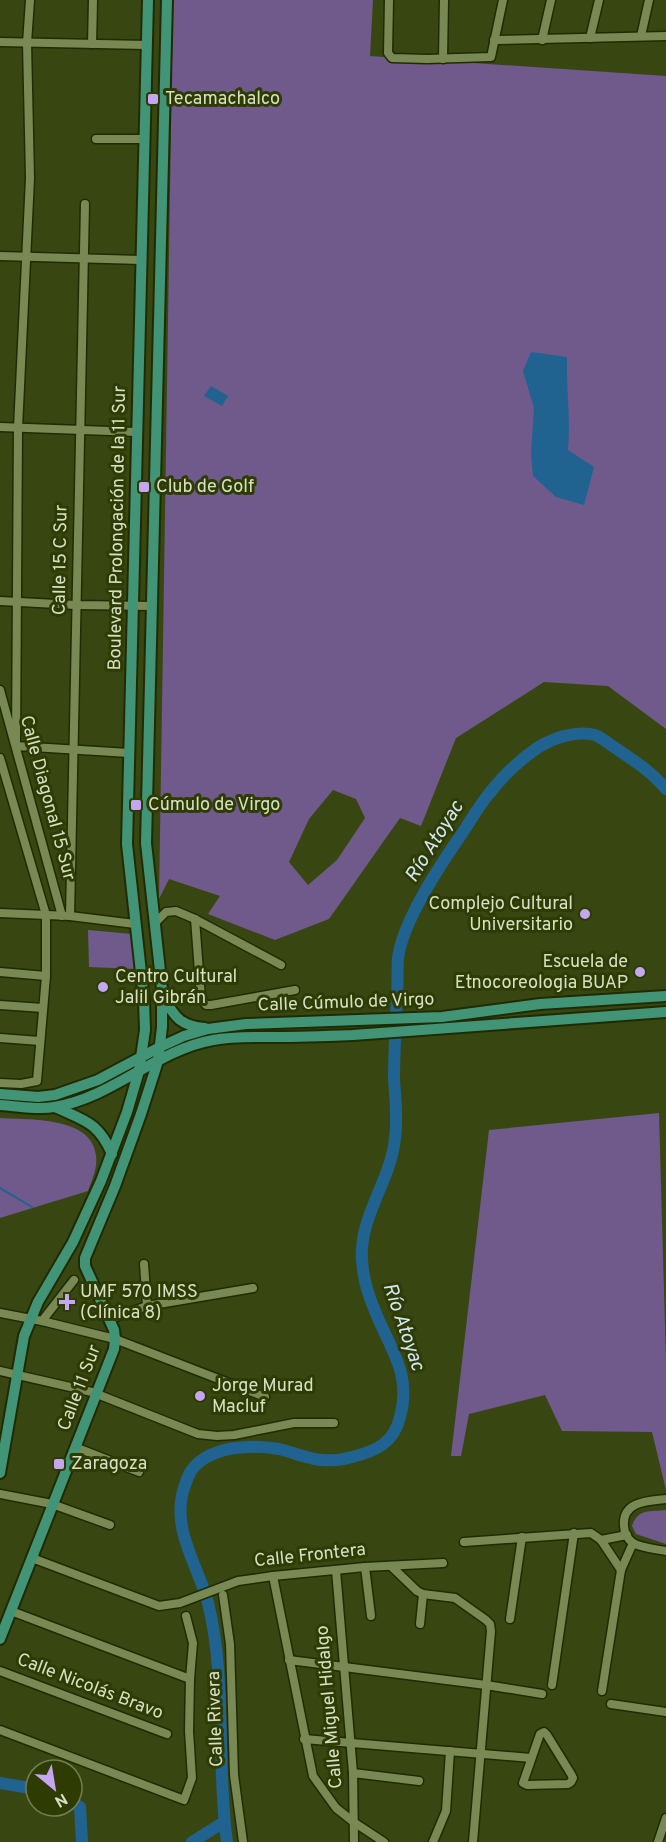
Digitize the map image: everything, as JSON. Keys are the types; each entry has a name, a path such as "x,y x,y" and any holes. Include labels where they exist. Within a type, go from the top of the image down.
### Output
{"main road":[{"name":"Boulevard Prolongación de la 11 Sur","path":"141,1056 145,1030 144,1000 127,844 148,0"},
{"name":"Boulevard Prolongación de la 11 Sur","path":"160,1047 163,997 146,843 167,0"},
{"path":"628,1015 627,1005 654,996"},
{"name":"Calle Cúmulo de Virgo","path":"0,1094 38,1097 55,1095 98,1080 160,1047 184,1036 208,1029 246,1024 442,1017 540,1004 666,996"},
{"path":"163,997 179,1020 187,1025 208,1029"},
{"name":"Calle Cúmulo de Virgo","path":"55,1107 102,1090 190,1046 212,1040 443,1029 666,1012"},
{"name":"Calle 11 Sur","path":"0,1639 114,1349 110,1319 85,1266 85,1258 115,1186 141,1114 158,1061 160,1047"},
{"path":"0,1473 3,1435 24,1336 36,1320 38,1302 74,1242 112,1154 127,1112 141,1056"},
{"path":"0,1105 55,1107 94,1126 104,1137 112,1154"},
{"path":"127,1112 141,1114"}],"street":[{"path":"30,0 27,43 30,178 18,428 16,746 129,753"},
{"path":"92,44 93,0"},
{"path":"389,0 388,53 392,58 492,56 502,0"},
{"path":"443,58 444,0"},
{"path":"542,40 551,0"},
{"path":"590,38 599,0"},
{"path":"641,36 649,0"},
{"path":"494,40 666,36"},
{"path":"0,42 147,45"},
{"path":"96,139 144,139"},
{"name":"Calle 15 C Sur","path":"66,916 73,751 85,204"},
{"path":"0,256 141,260"},
{"path":"0,427 137,432"},
{"path":"0,601 152,606"},
{"name":"Calle Diagonal 15 Sur","path":"0,690 66,916"},
{"name":"Calle Diagonal 15 Sur","path":"0,758 46,915 46,976 37,1081 21,1084 0,1083"},
{"path":"155,923 166,912 172,910 195,919 281,965"},
{"path":"0,913 66,916 135,924"},
{"path":"195,919 201,998 206,1005 295,990"},
{"path":"0,972 46,976"},
{"path":"0,1005 43,1008"},
{"path":"0,1038 39,1041"},
{"path":"144,1264 147,1306"},
{"path":"36,1320 75,1280"},
{"path":"110,1319 147,1306 253,1288"},
{"path":"0,1313 112,1338 265,1397"},
{"path":"0,1371 96,1394 198,1434 234,1435 294,1423 333,1423"},
{"path":"75,1447 139,1472"},
{"path":"0,1494 52,1504 110,1525"},
{"path":"666,1499 639,1502 630,1507 623,1523 633,1543 666,1551"},
{"path":"552,1685 574,1533"},
{"path":"464,1542 591,1533 601,1540 621,1569"},
{"path":"601,1540 627,1535"},
{"path":"510,1619 522,1537"},
{"path":"602,1691 621,1569 633,1543"},
{"name":"Calle Frontera","path":"32,1558 150,1604 169,1605 238,1581 365,1567 443,1563"},
{"path":"391,1566 423,1594 454,1598 490,1624 473,1842"},
{"path":"365,1567 370,1616"},
{"name":"Calle Miguel Hidalgo","path":"336,1570 353,1773 354,1842"},
{"path":"273,1576 313,1776 336,1808 384,1842"},
{"path":"420,1624 423,1594"},
{"name":"Calle Rivera","path":"223,1595 230,1644 234,1775 243,1842"},
{"path":"11,1611 190,1679"},
{"path":"0,1730 184,1800 192,1778 189,1731 193,1643 186,1616"},
{"path":"289,1660 486,1685 542,1695"},
{"name":"Calle Nicolás Bravo","path":"0,1671 167,1734"},
{"path":"611,1704 666,1712"},
{"path":"544,1732 571,1774 572,1782 527,1785 523,1783 531,1758 540,1734 544,1732"},
{"path":"304,1738 350,1744 531,1758"},
{"path":"433,1842 446,1811 450,1751"},
{"path":"353,1773 419,1781"},
{"path":"658,1842 666,1818"}],"shaded area":[{"path":"173,0 373,0 370,56 666,76 666,729 608,686 544,682 456,738 421,826 400,818 329,919 275,940 208,914 220,896 169,879 159,899","holes":["333,790 356,799 365,818 337,860 308,885 289,862 309,819"]},
{"path":"88,930 132,934 135,969 89,967"},
{"path":"659,1113 666,1362 666,1490 652,1432 562,1431 545,1395 469,1414 461,1456 451,1456 489,1130"},
{"path":"0,1118 42,1120 71,1127 83,1133 92,1142 96,1155 94,1173 88,1191 0,1218"},
{"path":"666,1510 666,1544 636,1534 632,1526 638,1516 645,1512"}],"water":[{"path":"531,352 567,357 568,450 594,467 584,505 556,497 533,476 531,453 534,408 523,371"},
{"path":"211,386 228,396 222,406 204,396"}],"waterway":[{"name":"Río Atoyac","path":"227,1842 214,1632 204,1589 184,1536 180,1509 182,1495 194,1467 202,1460 222,1451 245,1447 268,1447 316,1459 341,1460 361,1455 383,1445 389,1440 397,1426 403,1402 401,1375 398,1362 370,1299 362,1260 362,1244 370,1213 388,1169 395,1138 394,1068 398,958 407,927 434,876 485,799 511,770 543,744 573,734 595,735 642,766 666,789"},
{"path":"0,1188 32,1207"},
{"name":"Río Atoyac","path":"0,1783 24,1787"},
{"name":"Río Atoyac","path":"81,1818 82,1842"},
{"name":"Río Atoyac","path":"192,1842 224,1822"}],"place":[{"name":"Tecamachalco","path":"153,99"},
{"name":"Club de Golf","path":"144,487"},
{"name":"Cúmulo de Virgo","path":"136,805"},
{"name":"Complejo Cultural Universitario","path":"585,914"},
{"name":"Escuela de Etnocoreologia BUAP","path":"640,972"},
{"name":"Centro Cultural Jalil Gibrán","path":"103,987"},
{"name":"UMF 570 IMSS (Clínica 8)","path":"67,1302"},
{"name":"Jorge Murad Macluf","path":"200,1396"},
{"name":"Zaragoza","path":"59,1464"}]}
